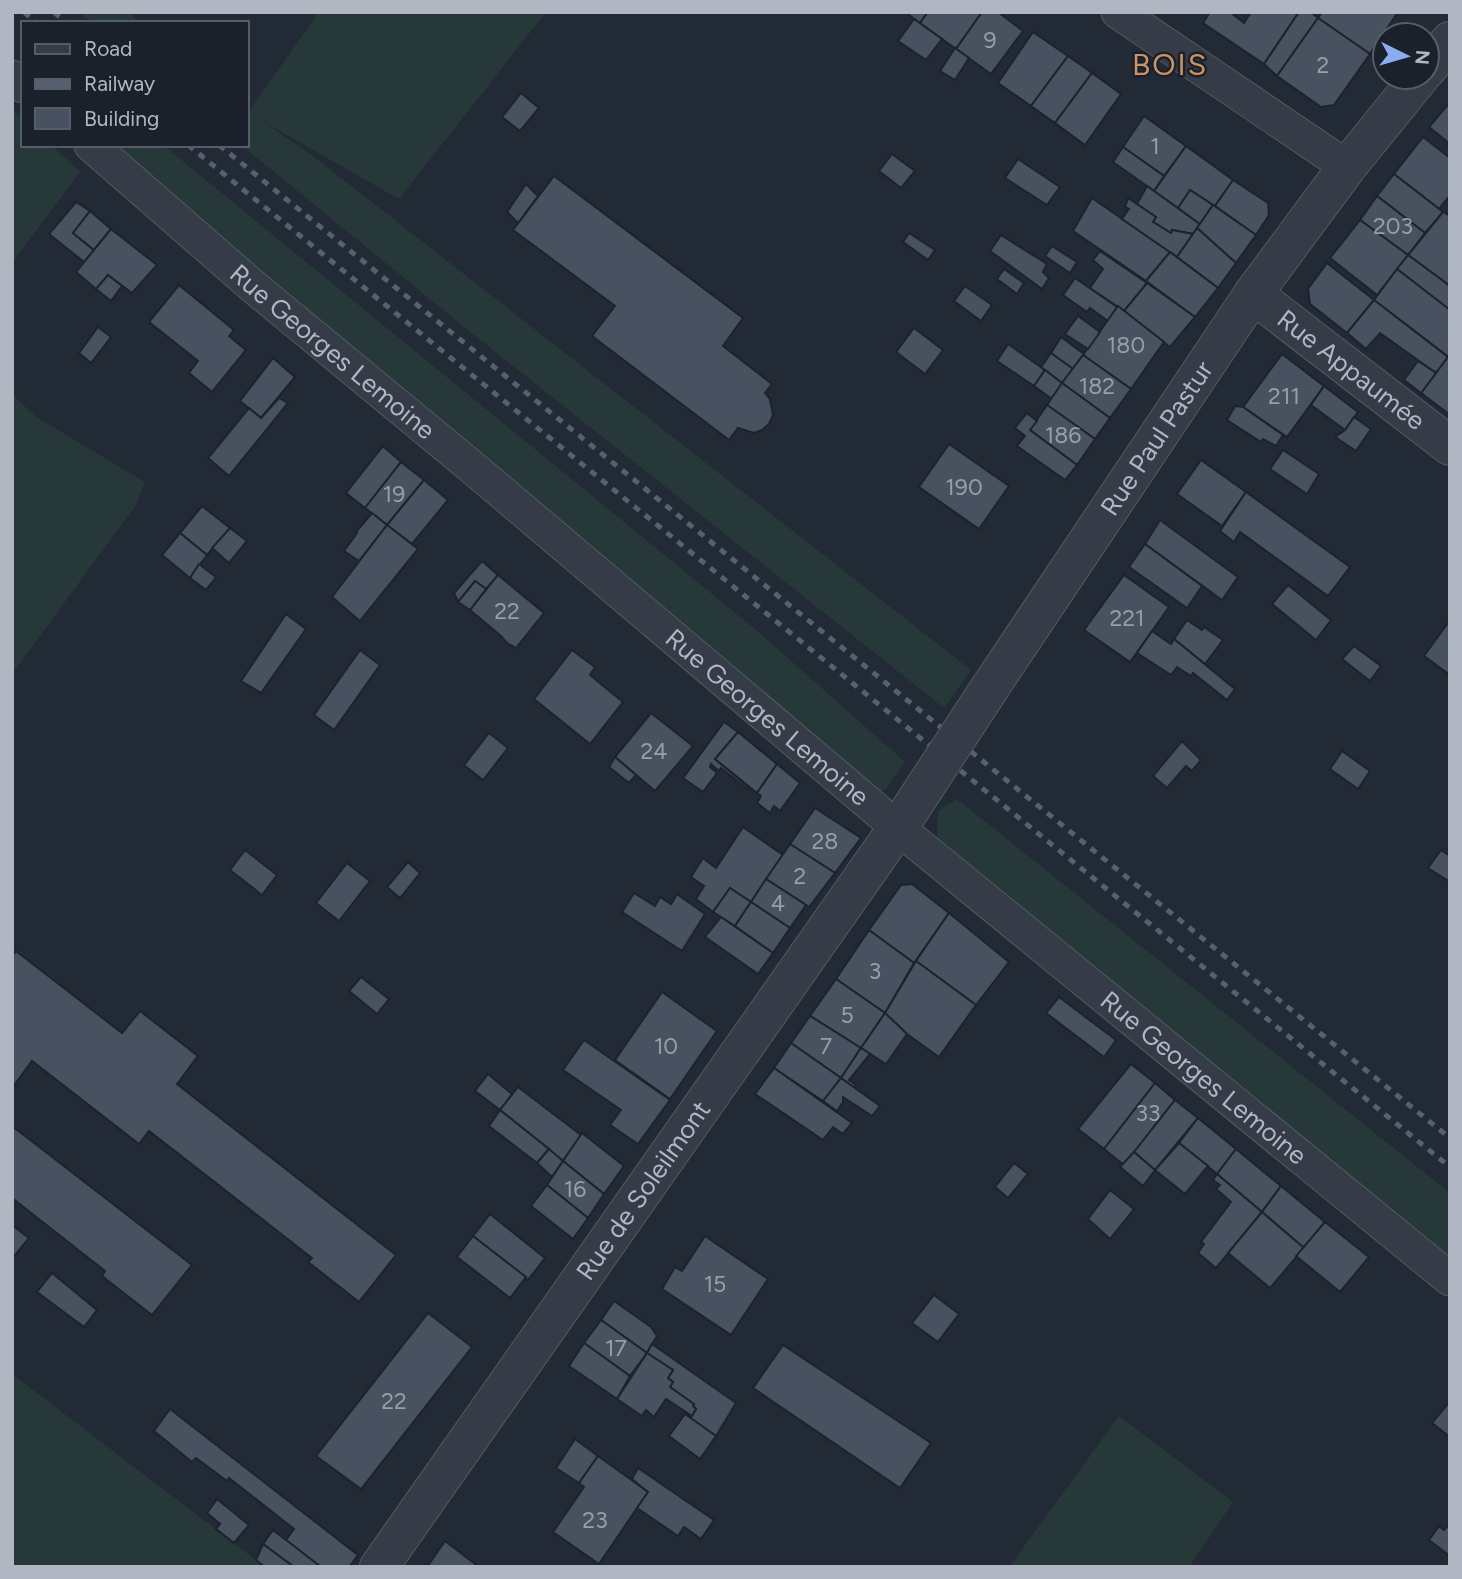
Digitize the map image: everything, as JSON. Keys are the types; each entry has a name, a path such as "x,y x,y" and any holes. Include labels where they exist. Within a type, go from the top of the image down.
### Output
{"street":[{"path":"1118,12 1347,167"},
{"name":"Rue Paul Pastur","path":"903,820 1253,294 1347,167 1409,91"},
{"name":"Rue Georges Lemoine","path":"93,147 255,288 903,820 1450,1279"},
{"name":"Rue Appaumée","path":"1253,294 1450,446"},
{"name":"Rue de Soleilmont","path":"379,1567 903,820"}],"shaded area":[{"path":"80,12 128,12 138,21 91,21"},
{"path":"319,12 546,12 399,199 259,119 309,153 971,670 944,708 474,335 243,147 248,147 249,111"},
{"path":"12,110 21,118 21,147 53,147 80,172 12,263"},
{"path":"97,147 165,147 761,634 905,762 885,790 860,795"},
{"path":"12,394 35,416 145,482 136,505 12,674"},
{"path":"957,799 1450,1193 1450,1263 936,859 938,811"},
{"path":"12,1374 256,1560 265,1567 12,1567"},
{"path":"1119,1416 1233,1502 1189,1567 1009,1567"}],"building":[{"path":"905,12 928,12 920,23"},
{"path":"928,12 982,12 956,49 920,23"},
{"path":"982,12 998,12 1023,31 991,74 956,49"},
{"path":"1210,12 1230,12 1244,23 1251,12 1299,12 1264,64 1203,23"},
{"path":"1299,12 1311,12 1318,18 1277,76 1264,64"},
{"path":"1322,12 1398,12 1392,21 1371,21 1370,54 1318,18"},
{"path":"1318,18 1370,54 1334,105 1321,107 1277,76"},
{"path":"914,19 942,39 926,60 898,41"},
{"path":"1033,32 1068,56 1031,106 998,83"},
{"path":"955,48 969,58 955,80 940,71"},
{"path":"1068,56 1092,73 1055,123 1031,106"},
{"path":"1092,73 1121,94 1085,145 1055,123"},
{"path":"521,93 539,108 520,131 502,117"},
{"path":"1450,102 1450,144 1429,127"},
{"path":"1144,116 1186,146 1164,176 1123,147"},
{"path":"1423,137 1450,158 1450,195 1439,209 1394,174"},
{"path":"1186,146 1233,180 1215,206 1190,190 1178,208 1154,191"},
{"path":"1123,147 1164,176 1154,191 1113,162"},
{"path":"892,154 915,171 901,188 879,171"},
{"path":"1018,159 1060,187 1047,205 1005,178"},
{"path":"1394,174 1443,212 1425,233 1377,196"},
{"path":"554,176 743,318 723,346 772,384 765,393 770,399 773,415 762,430 754,433 738,428 729,440 592,336 615,306 513,230"},
{"path":"1233,180 1268,203 1269,215 1256,235 1215,206"},
{"path":"526,184 538,196 518,223 507,212"},
{"path":"1147,186 1200,224 1193,234 1172,230 1171,233 1153,222 1156,217 1137,204"},
{"path":"1190,190 1213,205 1200,224 1178,208"},
{"path":"1377,196 1425,233 1408,255 1360,220"},
{"path":"1092,198 1170,252 1146,281 1073,231"},
{"path":"1128,198 1156,217 1153,222 1171,233 1172,230 1193,234 1177,257 1122,219 1129,209 1125,207"},
{"path":"76,202 90,211 73,233 94,250 84,262 49,234"},
{"path":"1213,205 1256,235 1236,263 1197,228"},
{"path":"90,211 111,229 94,250 73,233"},
{"path":"1443,212 1450,216 1450,286 1408,255"},
{"path":"1360,220 1408,255 1377,295 1330,258"},
{"path":"1197,228 1236,263 1218,288 1177,257"},
{"path":"111,229 157,265 132,293 108,275 96,289 76,272"},
{"path":"909,233 935,250 928,260 903,242"},
{"path":"1001,235 1047,264 1043,272 1049,278 1042,289 990,251"},
{"path":"1052,246 1077,262 1070,273 1045,256"},
{"path":"1100,251 1147,283 1124,311 1090,288 1103,269 1093,260"},
{"path":"1170,252 1218,288 1195,317 1146,281"},
{"path":"1408,255 1450,286 1450,310 1397,269"},
{"path":"1327,263 1374,300 1347,333 1310,304 1308,289"},
{"path":"1004,269 1024,283 1017,294 997,279"},
{"path":"1397,269 1450,310 1450,358 1374,300"},
{"path":"108,275 122,286 111,301 96,289"},
{"path":"1075,278 1117,307 1108,321 1090,308 1087,312 1063,295"},
{"path":"1147,283 1195,317 1170,347 1124,311"},
{"path":"179,285 234,330 229,336 246,350 212,392 189,373 198,361 149,322"},
{"path":"965,286 992,305 981,321 954,301"},
{"path":"1374,300 1448,357 1436,373 1380,333 1366,349 1347,333"},
{"path":"1118,306 1164,342 1131,389 1083,355"},
{"path":"1078,316 1100,332 1088,349 1065,334"},
{"path":"98,327 111,337 91,363 79,353"},
{"path":"914,328 943,350 925,374 896,352"},
{"path":"1061,337 1084,354 1073,369 1051,353"},
{"path":"1008,344 1045,370 1034,386 997,361"},
{"path":"1051,353 1073,369 1062,383 1041,367"},
{"path":"1282,354 1324,386 1287,437 1243,407"},
{"path":"1083,355 1131,389 1110,418 1062,383"},
{"path":"1448,357 1450,358 1450,415 1421,393"},
{"path":"273,358 295,377 261,418 240,401"},
{"path":"1418,361 1436,373 1421,393 1404,380"},
{"path":"1045,370 1062,383 1052,399 1034,386"},
{"path":"1062,383 1110,418 1095,439 1047,405"},
{"path":"1324,386 1358,412 1345,430 1311,405"},
{"path":"279,398 288,403 229,476 208,458 249,408 261,418"},
{"path":"1047,405 1095,439 1077,465 1030,430"},
{"path":"1235,406 1243,407 1283,435 1276,446 1263,439 1261,442 1227,420"},
{"path":"1027,413 1037,421 1030,430 1077,465 1065,480 1017,446 1025,436 1015,428"},
{"path":"1354,417 1371,429 1356,451 1335,437 1345,430"},
{"path":"949,444 1009,486 979,529 919,487"},
{"path":"383,446 401,462 365,508 346,493"},
{"path":"1283,450 1319,474 1307,494 1270,469"},
{"path":"1201,460 1246,492 1222,526 1177,494"},
{"path":"401,462 424,480 387,525 365,508"},
{"path":"424,480 448,500 412,544 387,525"},
{"path":"1246,492 1350,567 1328,596 1240,532 1234,542 1220,531"},
{"path":"202,506 230,528 207,555 180,533"},
{"path":"372,513 387,525 359,561 344,551"},
{"path":"1160,520 1238,577 1222,600 1145,544"},
{"path":"387,525 418,549 360,621 332,597"},
{"path":"230,528 247,541 229,563 212,548"},
{"path":"180,533 207,555 190,578 162,555"},
{"path":"1145,544 1202,586 1187,608 1129,567"},
{"path":"482,561 498,575 486,589 475,581 458,602 454,593"},
{"path":"199,564 216,577 206,590 190,578"},
{"path":"498,575 544,613 516,648 470,610"},
{"path":"1124,575 1169,607 1130,662 1084,630"},
{"path":"475,581 486,589 470,610 458,602"},
{"path":"1288,585 1331,620 1316,640 1272,604"},
{"path":"286,614 306,629 261,693 241,681"},
{"path":"1187,620 1202,630 1204,627 1223,640 1205,664 1174,639"},
{"path":"1450,620 1450,675 1424,656"},
{"path":"1152,631 1171,644 1174,639 1235,689 1227,700 1193,673 1191,676 1177,667 1171,675 1137,653"},
{"path":"1354,646 1381,666 1370,681 1342,659"},
{"path":"360,650 380,665 334,730 314,715"},
{"path":"572,650 595,667 590,675 623,702 590,744 534,699"},
{"path":"651,713 693,746 655,791 615,757"},
{"path":"724,722 738,732 715,759 748,787 747,789 721,768 719,771 711,764 710,767 717,773 703,792 683,778"},
{"path":"738,732 777,764 757,793 715,759"},
{"path":"489,733 508,748 483,780 464,765"},
{"path":"1182,741 1201,760 1192,771 1186,766 1167,788 1153,776"},
{"path":"1342,751 1370,771 1358,789 1330,769"},
{"path":"615,757 636,775 629,783 609,767"},
{"path":"777,764 800,783 780,811 774,806 770,813 757,803 761,796 757,793"},
{"path":"815,808 861,838 835,873 790,844"},
{"path":"743,827 783,855 751,902 730,888 713,912 696,899 704,886 691,877 703,858 716,868"},
{"path":"790,844 835,873 809,907 766,879"},
{"path":"245,850 277,875 262,895 230,870"},
{"path":"1441,850 1450,856 1450,882 1428,868"},
{"path":"408,862 420,873 400,898 387,887"},
{"path":"347,863 370,881 339,921 316,903"},
{"path":"766,879 806,905 790,928 751,902"},
{"path":"912,884 949,913 914,963 869,930 901,885"},
{"path":"730,888 751,902 735,926 713,912"},
{"path":"634,893 655,906 660,897 671,904 677,894 705,914 682,951 622,912"},
{"path":"751,902 790,928 773,953 735,926"},
{"path":"949,913 1009,962 976,1005 916,961"},
{"path":"721,917 773,953 758,974 705,937"},
{"path":"869,930 914,963 885,1013 836,979"},
{"path":"16,951 122,1033 140,1011 198,1056 177,1084 396,1255 359,1302 308,1262 312,1258 149,1131 139,1144 32,1061 12,1088 12,956"},
{"path":"916,961 976,1005 939,1057 907,1034 885,1013"},
{"path":"361,977 389,999 377,1014 349,991"},
{"path":"836,979 885,1013 861,1048 810,1016"},
{"path":"662,992 717,1031 670,1099 615,1060"},
{"path":"1059,997 1116,1040 1104,1057 1046,1013"},
{"path":"885,1013 907,1034 886,1064 861,1048"},
{"path":"810,1016 861,1048 841,1078 791,1043"},
{"path":"584,1040 670,1100 638,1144 610,1125 621,1110 563,1070"},
{"path":"791,1043 841,1078 823,1101 774,1068"},
{"path":"861,1048 870,1054 849,1080 856,1085 854,1089 841,1078"},
{"path":"1131,1064 1155,1083 1104,1149 1078,1129"},
{"path":"774,1068 852,1123 843,1134 833,1127 823,1140 755,1094"},
{"path":"488,1074 512,1094 500,1110 475,1091"},
{"path":"841,1078 880,1106 872,1116 843,1097 837,1111 823,1101"},
{"path":"1155,1083 1175,1100 1124,1165 1104,1149"},
{"path":"518,1087 581,1135 563,1161 500,1110"},
{"path":"1175,1100 1198,1118 1155,1170 1134,1152"},
{"path":"500,1110 549,1149 537,1163 489,1126"},
{"path":"1198,1118 1236,1149 1217,1174 1179,1143"},
{"path":"12,1126 192,1265 152,1315 102,1276 105,1271 12,1198"},
{"path":"582,1133 624,1166 604,1194 563,1161"},
{"path":"1179,1143 1208,1166 1185,1194 1155,1170"},
{"path":"549,1149 563,1161 552,1177 537,1163"},
{"path":"1236,1149 1281,1186 1262,1212 1217,1174"},
{"path":"1134,1152 1155,1170 1143,1186 1120,1167"},
{"path":"563,1161 604,1194 588,1218 547,1185"},
{"path":"1014,1163 1028,1174 1008,1198 995,1187"},
{"path":"1217,1174 1262,1212 1216,1268 1198,1253 1204,1244 1201,1242 1231,1202 1216,1189 1220,1185 1213,1180"},
{"path":"547,1185 588,1218 573,1239 531,1206"},
{"path":"1281,1186 1325,1222 1304,1248 1262,1212"},
{"path":"1110,1190 1134,1209 1110,1239 1088,1219"},
{"path":"1262,1212 1304,1248 1270,1288 1228,1253"},
{"path":"490,1214 545,1258 528,1280 473,1236"},
{"path":"1325,1222 1369,1257 1340,1292 1296,1256"},
{"path":"12,1225 29,1238 12,1259"},
{"path":"473,1236 526,1277 510,1298 457,1257"},
{"path":"705,1236 768,1279 731,1335 662,1289 675,1267 682,1271"},
{"path":"52,1273 97,1310 84,1327 37,1292"},
{"path":"934,1295 959,1314 938,1342 912,1323"},
{"path":"614,1301 651,1327 657,1336 647,1353 601,1320"},
{"path":"428,1313 472,1347 361,1489 316,1456"},
{"path":"601,1320 647,1353 630,1376 584,1343"},
{"path":"584,1343 630,1376 617,1399 569,1366"},
{"path":"652,1344 736,1403 716,1436 690,1418 696,1409 694,1404 670,1387 673,1382 668,1378 673,1370 647,1353"},
{"path":"783,1345 931,1443 900,1488 753,1388"},
{"path":"647,1353 673,1370 668,1378 673,1382 670,1387 694,1404 696,1409 692,1416 666,1399 654,1417 646,1410 642,1416 617,1399"},
{"path":"1450,1401 1450,1437 1432,1423"},
{"path":"170,1409 358,1555 349,1567 321,1567 286,1540 294,1529 229,1478 227,1481 196,1458 192,1462 154,1431"},
{"path":"685,1414 716,1436 700,1459 669,1436"},
{"path":"575,1439 598,1456 579,1483 556,1468"},
{"path":"598,1456 648,1492 599,1564 553,1532 584,1487 579,1483"},
{"path":"638,1468 714,1520 701,1539 684,1527 678,1536 637,1508 648,1492 632,1479"},
{"path":"217,1499 249,1525 234,1543 216,1529 220,1524 207,1513"},
{"path":"1450,1524 1450,1556 1429,1540 1439,1526 1444,1530"},
{"path":"273,1530 321,1567 294,1567 263,1544"},
{"path":"445,1541 479,1567 427,1567"},
{"path":"263,1544 294,1567 265,1567 256,1560"}],"railway":[{"path":"24,12 35,21"},
{"path":"54,12 65,21"},
{"path":"190,147 1450,1167"},
{"path":"221,147 1450,1138"}],"district":[{"name":"BOIS","path":"1170,65"}]}
